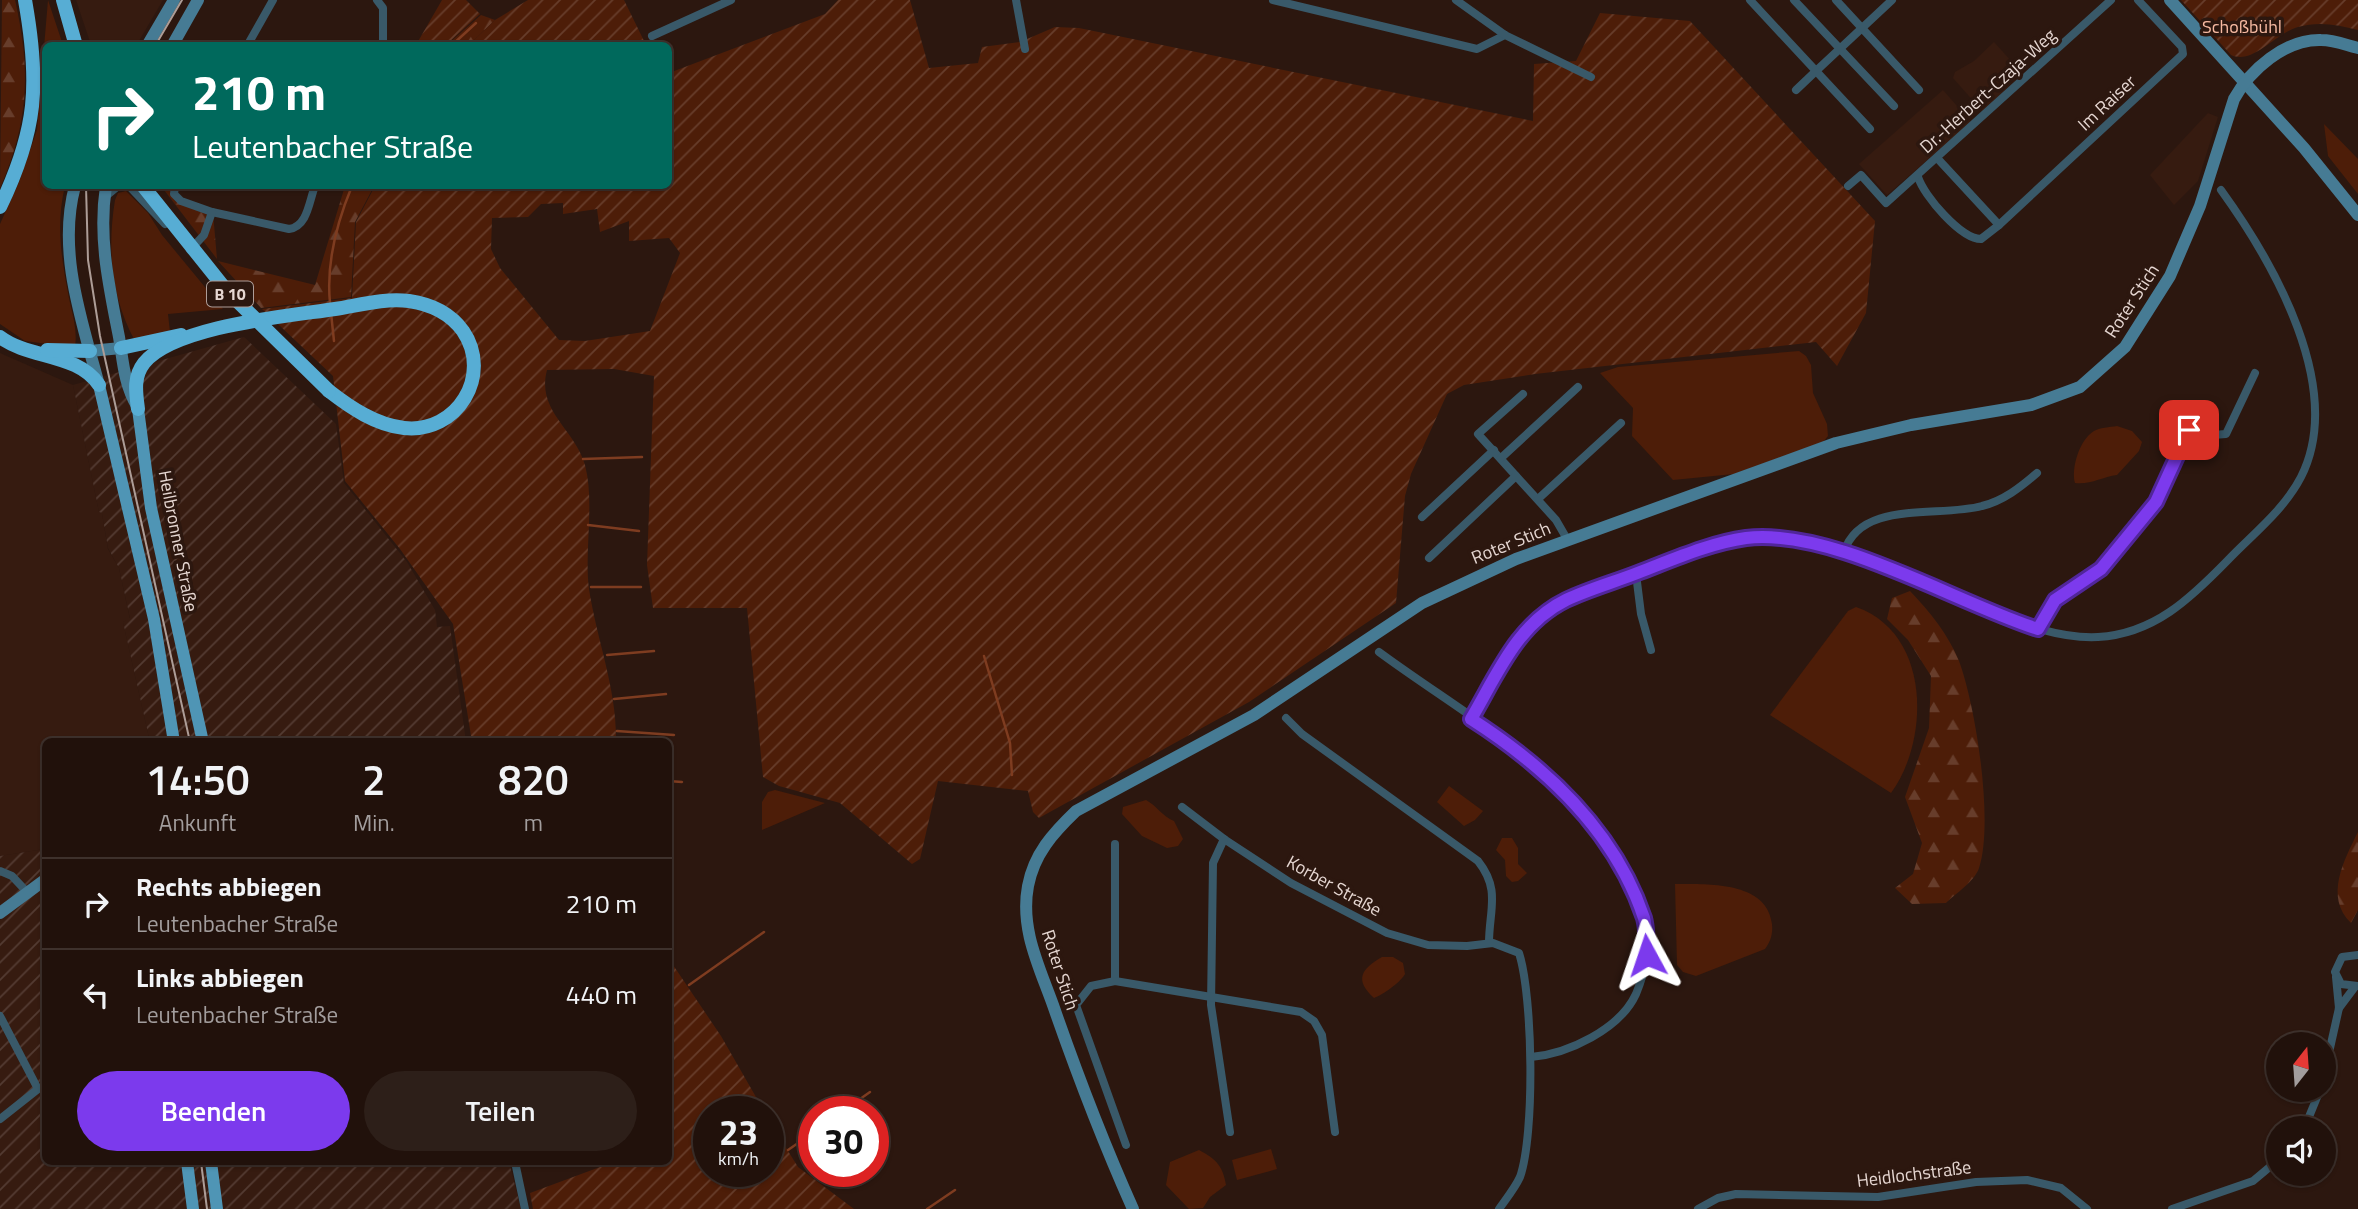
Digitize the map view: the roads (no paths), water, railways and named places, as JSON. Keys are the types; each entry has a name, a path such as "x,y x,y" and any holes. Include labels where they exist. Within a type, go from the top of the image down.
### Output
{"highway":[{"path":"0,207 23,153 35,102 32,43 25,0"},
{"path":"63,0 75,42"},
{"name":"B 10","path":"121,348 171,340 221,328 246,324 257,322 259,321 284,316 381,301 420,303 443,312 463,331 472,354 472,380 457,410 428,427 393,427 355,409 298,363 258,323 257,322 251,315 227,291 144,189"},
{"path":"0,337 24,350 75,366 92,376 99,385"},
{"name":"B 10","path":"138,409 136,384 142,368 171,340"},
{"path":"24,350 90,351"}],"main road":[{"path":"99,385 154,619 173,738"},
{"name":"Heilbronner Straße","path":"138,409 151,508 202,738"},
{"path":"187,1165 193,1209"},
{"path":"211,1165 217,1209"}],"street":[{"path":"149,42 174,0"},
{"path":"174,42 198,0"},
{"path":"249,42 273,0"},
{"path":"377,0 383,8 383,42"},
{"path":"652,36 731,0"},
{"path":"1016,0 1026,49"},
{"path":"1273,0 1477,49 1504,34"},
{"path":"1456,0 1504,34 1591,77"},
{"path":"1794,0 1894,106"},
{"path":"1836,0 1919,90"},
{"path":"1796,90 1892,0"},
{"name":"Dr.-Herbert-Czaja-Weg","path":"1848,186 1861,175 1886,203 1938,159 2111,0"},
{"name":"Im Raiser","path":"1918,177 1922,187 1965,236 1981,239 1999,225 2183,54 2182,47 2138,0"},
{"path":"2170,0 2245,82 2358,215"},
{"path":"1756,2 1870,129"},
{"path":"2245,82 2269,60 2298,44 2319,40 2358,48"},
{"name":"Roter Stich","path":"1133,1209 1082,1091 1030,945 1028,887 1035,859 1046,842 1076,811 1254,715 1422,603 1461,582 1567,539 1836,443 1911,425 2031,405 2080,387 2125,347 2161,293 2191,230 2234,99 2245,82"},
{"path":"1938,159 1999,225"},
{"path":"74,189 69,214 69,256 99,385"},
{"path":"132,189 189,251 204,234 212,212"},
{"path":"175,189 174,194 181,201 212,212 285,229 297,227 303,221 314,189"},
{"path":"1471,719 1516,643 1539,617 1566,600 1714,545 1746,538 1795,540 1843,552 2038,629 2076,637 2111,636 2147,626 2165,617 2199,589 2274,514 2292,492 2306,466 2314,430 2314,404 2300,333 2260,248 2221,190"},
{"name":"Heilbronner Straße","path":"105,191 103,252 128,388 138,409"},
{"path":"90,351 121,348"},
{"path":"2038,629 2055,600 2101,569 2156,502 2189,430 2192,428 2218,436 2226,434 2255,373"},
{"path":"1501,458 1578,387"},
{"path":"1523,394 1478,434 1538,499 1567,539"},
{"path":"1538,499 1621,423"},
{"path":"1422,517 1494,450"},
{"path":"1843,552 1853,534 1870,521 1983,506 2007,496 2037,473"},
{"path":"1429,558 1516,476"},
{"path":"1636,574 1641,614 1651,650"},
{"path":"1379,652 1471,719 1577,803 1613,855 1645,920 1645,971 1630,1007 1598,1032 1549,1055 1531,1057"},
{"path":"1286,718 1302,734 1478,861 1489,875 1493,892 1489,943"},
{"name":"Korber Straße","path":"1182,807 1224,839 1291,883 1387,933 1442,947 1489,943 1507,946 1519,953 1531,1057 1525,1154 1519,1179 1499,1209"},
{"path":"1224,839 1213,863 1212,996 1213,1023 1230,1132"},
{"path":"1115,844 1115,981"},
{"path":"0,871 12,876 27,892"},
{"path":"0,913 42,882"},
{"path":"2334,1032 2339,1008 2335,966 2358,944"},
{"path":"2347,954 2358,955"},
{"path":"2336,977 2345,986 2356,987"},
{"path":"1126,1144 1076,1006 1091,986 1115,981 1301,1012 1314,1021 1322,1035 1335,1132"},
{"path":"2339,1008 2356,987"},
{"path":"0,1016 38,1089 0,1119"},
{"path":"516,1165 525,1209"},
{"path":"2172,1209 2253,1181 2266,1170"},
{"name":"Heidlochstraße","path":"1698,1209 1718,1198 1736,1194 1878,1197 1976,1182 2027,1180 2061,1188 2087,1209"}],"waterway":[{"path":"455,42 476,23"},
{"path":"330,303 334,243 351,189"},
{"path":"331,313 334,341"},
{"path":"583,459 642,457"},
{"path":"588,525 639,531"},
{"path":"591,587 641,587"},
{"path":"607,655 654,651"},
{"path":"984,656 1010,743 1012,775"},
{"path":"614,699 666,694"},
{"path":"617,731 674,735"},
{"path":"672,781 682,782"},
{"path":"689,985 764,932"},
{"path":"864,1096 870,1092"},
{"path":"788,1150 798,1143"},
{"path":"927,1209 955,1190"}],"tram line":[{"path":"157,42 182,0"},
{"path":"86,189 88,260 100,336 189,738"},
{"path":"201,1165 207,1209"}],"park label":[{"name":"Schoßbühl","path":"2242,27"}]}
